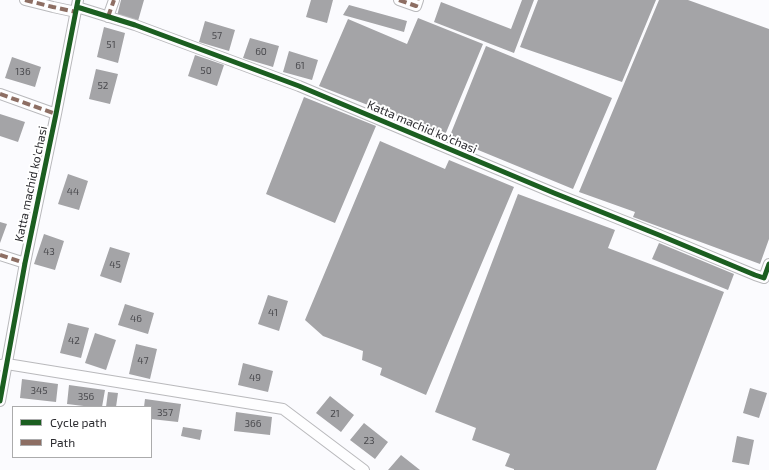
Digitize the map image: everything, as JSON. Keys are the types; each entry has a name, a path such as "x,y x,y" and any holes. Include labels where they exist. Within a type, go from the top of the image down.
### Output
{"street":[{"path":"25,0 53,8 77,6"},
{"path":"108,17 114,0"},
{"path":"399,0 416,6 418,0"},
{"name":"Katta machid ko'chasi","path":"0,401 3,365 56,114 77,6 135,25 299,86 755,275 764,278 769,264"},
{"name":"Katta machid ko'chasi","path":"0,94 56,114"},
{"path":"0,255 25,263"},
{"path":"3,365 283,409 364,470"}],"building":[{"path":"121,0 144,0 138,21 117,16"},
{"path":"311,0 333,0 327,23 306,17"},
{"path":"522,0 534,0 514,53 434,22 441,2 511,29"},
{"path":"538,0 656,0 622,82 520,47"},
{"path":"659,0 688,0 769,29 769,239 760,264 633,217 635,212 579,192"},
{"path":"349,5 407,21 404,32 343,15"},
{"path":"418,18 483,44 445,135 319,86 348,19 407,44"},
{"path":"205,21 235,30 229,51 199,42"},
{"path":"104,27 125,33 118,63 97,57"},
{"path":"250,38 279,46 273,67 243,58"},
{"path":"486,46 612,98 573,189 449,138"},
{"path":"289,51 318,60 312,80 283,72"},
{"path":"195,55 224,65 217,86 188,76"},
{"path":"12,57 41,67 35,87 5,78"},
{"path":"96,69 118,74 110,104 89,99"},
{"path":"304,97 376,126 335,223 266,194"},
{"path":"0,114 25,122 18,142 0,136"},
{"path":"380,141 445,169 449,160 514,187 426,395 380,375 382,368 362,360 363,351 323,336 305,320"},
{"path":"68,174 88,181 79,210 58,204"},
{"path":"518,194 615,230 608,248 724,292 656,470 514,470 505,466 510,454 472,440 476,428 435,412"},
{"path":"0,222 7,224 0,243"},
{"path":"44,234 64,241 55,270 34,264"},
{"path":"659,243 734,274 728,290 652,259"},
{"path":"110,247 130,253 121,283 100,276"},
{"path":"268,295 288,301 279,331 258,324"},
{"path":"125,304 154,313 148,334 118,325"},
{"path":"68,323 89,328 81,358 60,353"},
{"path":"95,333 116,340 106,370 85,363"},
{"path":"136,344 157,349 150,379 129,374"},
{"path":"243,363 273,371 268,392 238,385"},
{"path":"22,379 58,384 56,402 20,398"},
{"path":"69,385 105,390 102,406 67,404"},
{"path":"750,388 767,393 759,418 743,413"},
{"path":"108,392 118,393 116,406 106,406"},
{"path":"330,396 354,415 341,432 316,413"},
{"path":"145,399 181,404 178,422 152,419 152,406 144,406"},
{"path":"236,412 272,417 270,435 234,431"},
{"path":"364,423 388,442 375,459 350,440"},
{"path":"183,427 202,430 200,440 181,436"},
{"path":"737,436 754,440 749,465 732,462"},
{"path":"401,455 420,470 388,470"}],"marked path":[{"path":"25,0 76,12"},
{"path":"108,17 114,0"},
{"path":"399,0 416,6 418,0"},
{"path":"0,94 56,114"},
{"path":"0,255 25,263"}],"cycle path":[{"path":"0,401 25,263 78,0"},
{"path":"77,7 135,25 299,86 554,193 755,275 764,278 769,264"}]}
